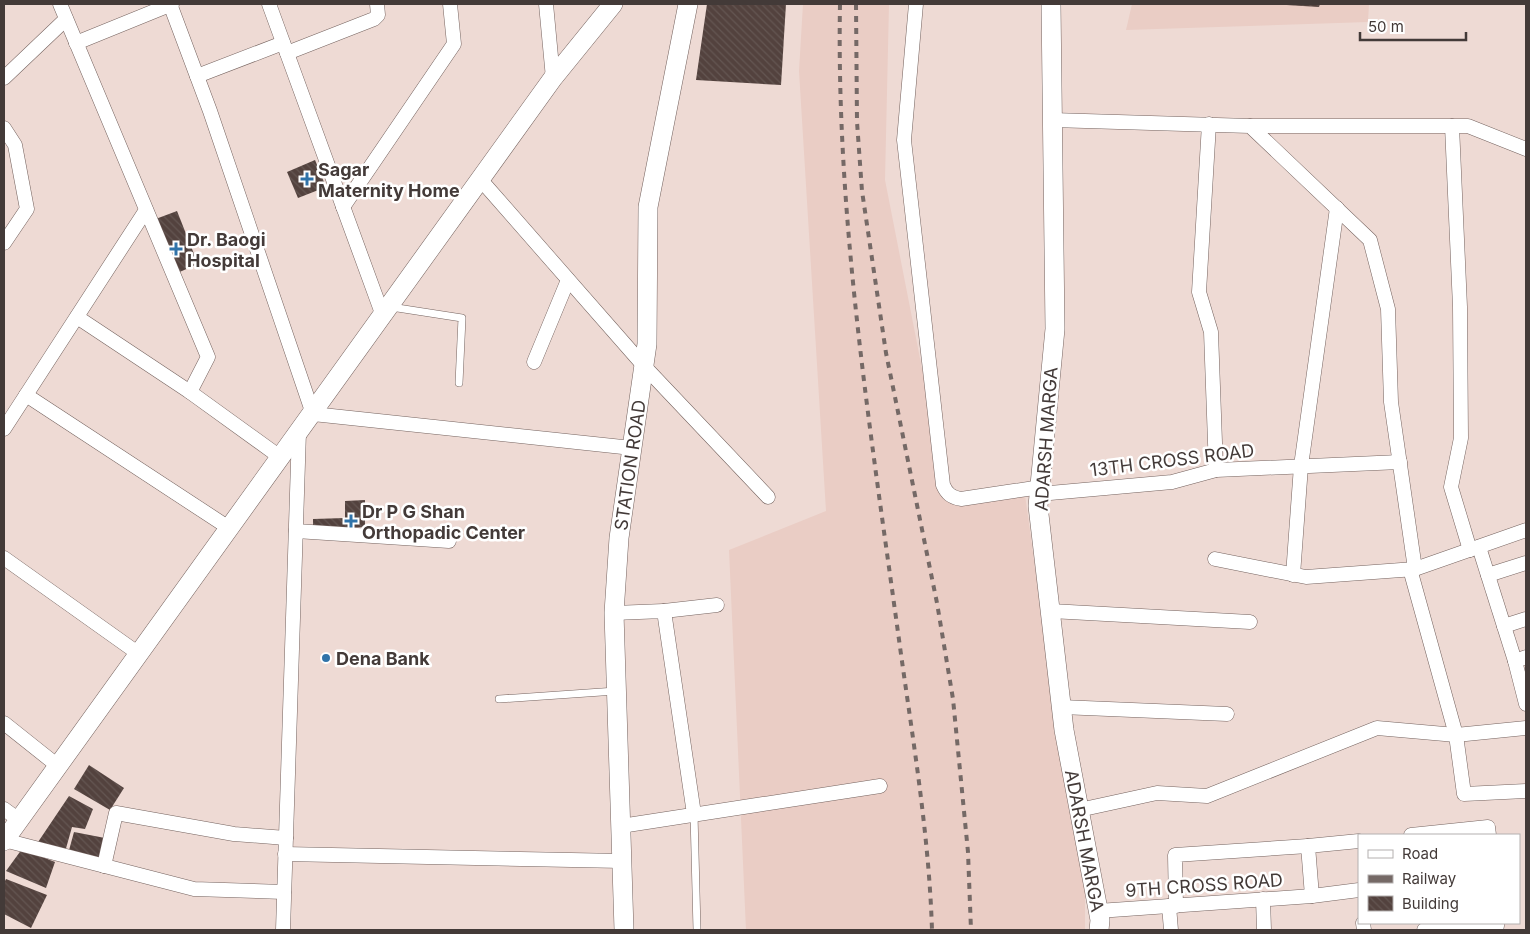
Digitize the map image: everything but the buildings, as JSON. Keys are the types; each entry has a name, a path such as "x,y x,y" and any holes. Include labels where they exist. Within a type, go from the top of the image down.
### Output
{"main road":[{"path":"4,841 553,78 613,4"},
{"name":"STATION ROAD","path":"624,930 614,613 619,538 647,344 648,206 688,4"},
{"name":"ADARSH MARGA","path":"1051,4 1055,329 1038,506 1062,707 1100,930"}],"street":[{"path":"60,4 208,356 190,392"},
{"path":"76,43 171,4 313,414 632,448"},
{"path":"269,4 343,208 386,311"},
{"path":"197,76 374,19 378,15 377,4"},
{"path":"343,208 454,44 450,4"},
{"path":"546,4 553,78"},
{"name":"13TH CROSS ROAD","path":"916,4 904,140 943,485 946,493 953,498 961,499 1040,491 1172,482 1216,470 1400,462"},
{"path":"4,78 66,19"},
{"path":"1052,120 1250,126 1468,126 1526,149"},
{"path":"1209,124 1199,292 1211,332 1216,470"},
{"path":"1250,126 1370,240 1388,309 1391,402 1413,569 1456,736 1464,794 1526,790"},
{"path":"1452,126 1460,307 1461,438 1451,487 1475,548 1488,575 1504,626 1521,659 1526,704"},
{"path":"4,128 14,145 27,210 4,243"},
{"path":"480,179 644,366 768,497"},
{"path":"1293,576 1296,504 1337,208"},
{"path":"4,429 146,210"},
{"path":"534,362 568,280"},
{"path":"77,317 190,392 280,457"},
{"path":"26,395 229,528"},
{"path":"283,930 299,432"},
{"path":"1214,558 1293,576 1306,577 1413,569 1526,530"},
{"path":"296,531 449,541"},
{"path":"4,558 139,654"},
{"path":"1488,575 1526,563"},
{"path":"614,613 664,611 717,605"},
{"path":"664,611 694,814"},
{"path":"1050,611 1250,622"},
{"path":"1504,626 1526,619"},
{"path":"1062,707 1227,714"},
{"path":"4,723 58,766"},
{"path":"1079,810 1157,794 1207,796 1377,728 1456,736 1526,728"},
{"path":"621,826 880,786"},
{"path":"4,809 19,820"},
{"path":"104,866 116,813 234,834 286,838"},
{"path":"1421,834 1488,827 1489,834"},
{"path":"1171,930 1175,855 1308,846 1358,840"},
{"path":"4,841 194,888 284,892"},
{"path":"1308,846 1312,896"},
{"path":"285,854 622,861"},
{"name":"9TH CROSS ROAD","path":"1098,911 1263,900 1358,890"},
{"path":"1263,900 1264,930"},
{"path":"1424,930 1479,929 1497,926 1496,924"}],"lane":[{"path":"386,311 462,318 459,383"},
{"path":"499,699 616,691"},
{"path":"694,814 697,930"}],"shaded area":[{"path":"803,4 889,4 885,180 946,491 1025,495 1068,805 1085,885 1085,930 746,930 729,550 826,511 799,71"},
{"path":"1132,4 1369,4 1368,22 1126,30"}],"railway":[{"path":"840,4 840,85 850,246 867,407 920,788 928,859 932,930"},
{"path":"856,4 857,122 862,191 886,353 937,603 953,699 968,852 971,930"}],"place":[{"name":"Sagar Maternity Home","path":"307,179"},
{"name":"Dr. Baogi Hospital","path":"176,249"},
{"name":"Dr P G Shan Orthopadic Center","path":"351,521"},
{"name":"Dena Bank","path":"326,658"}]}
